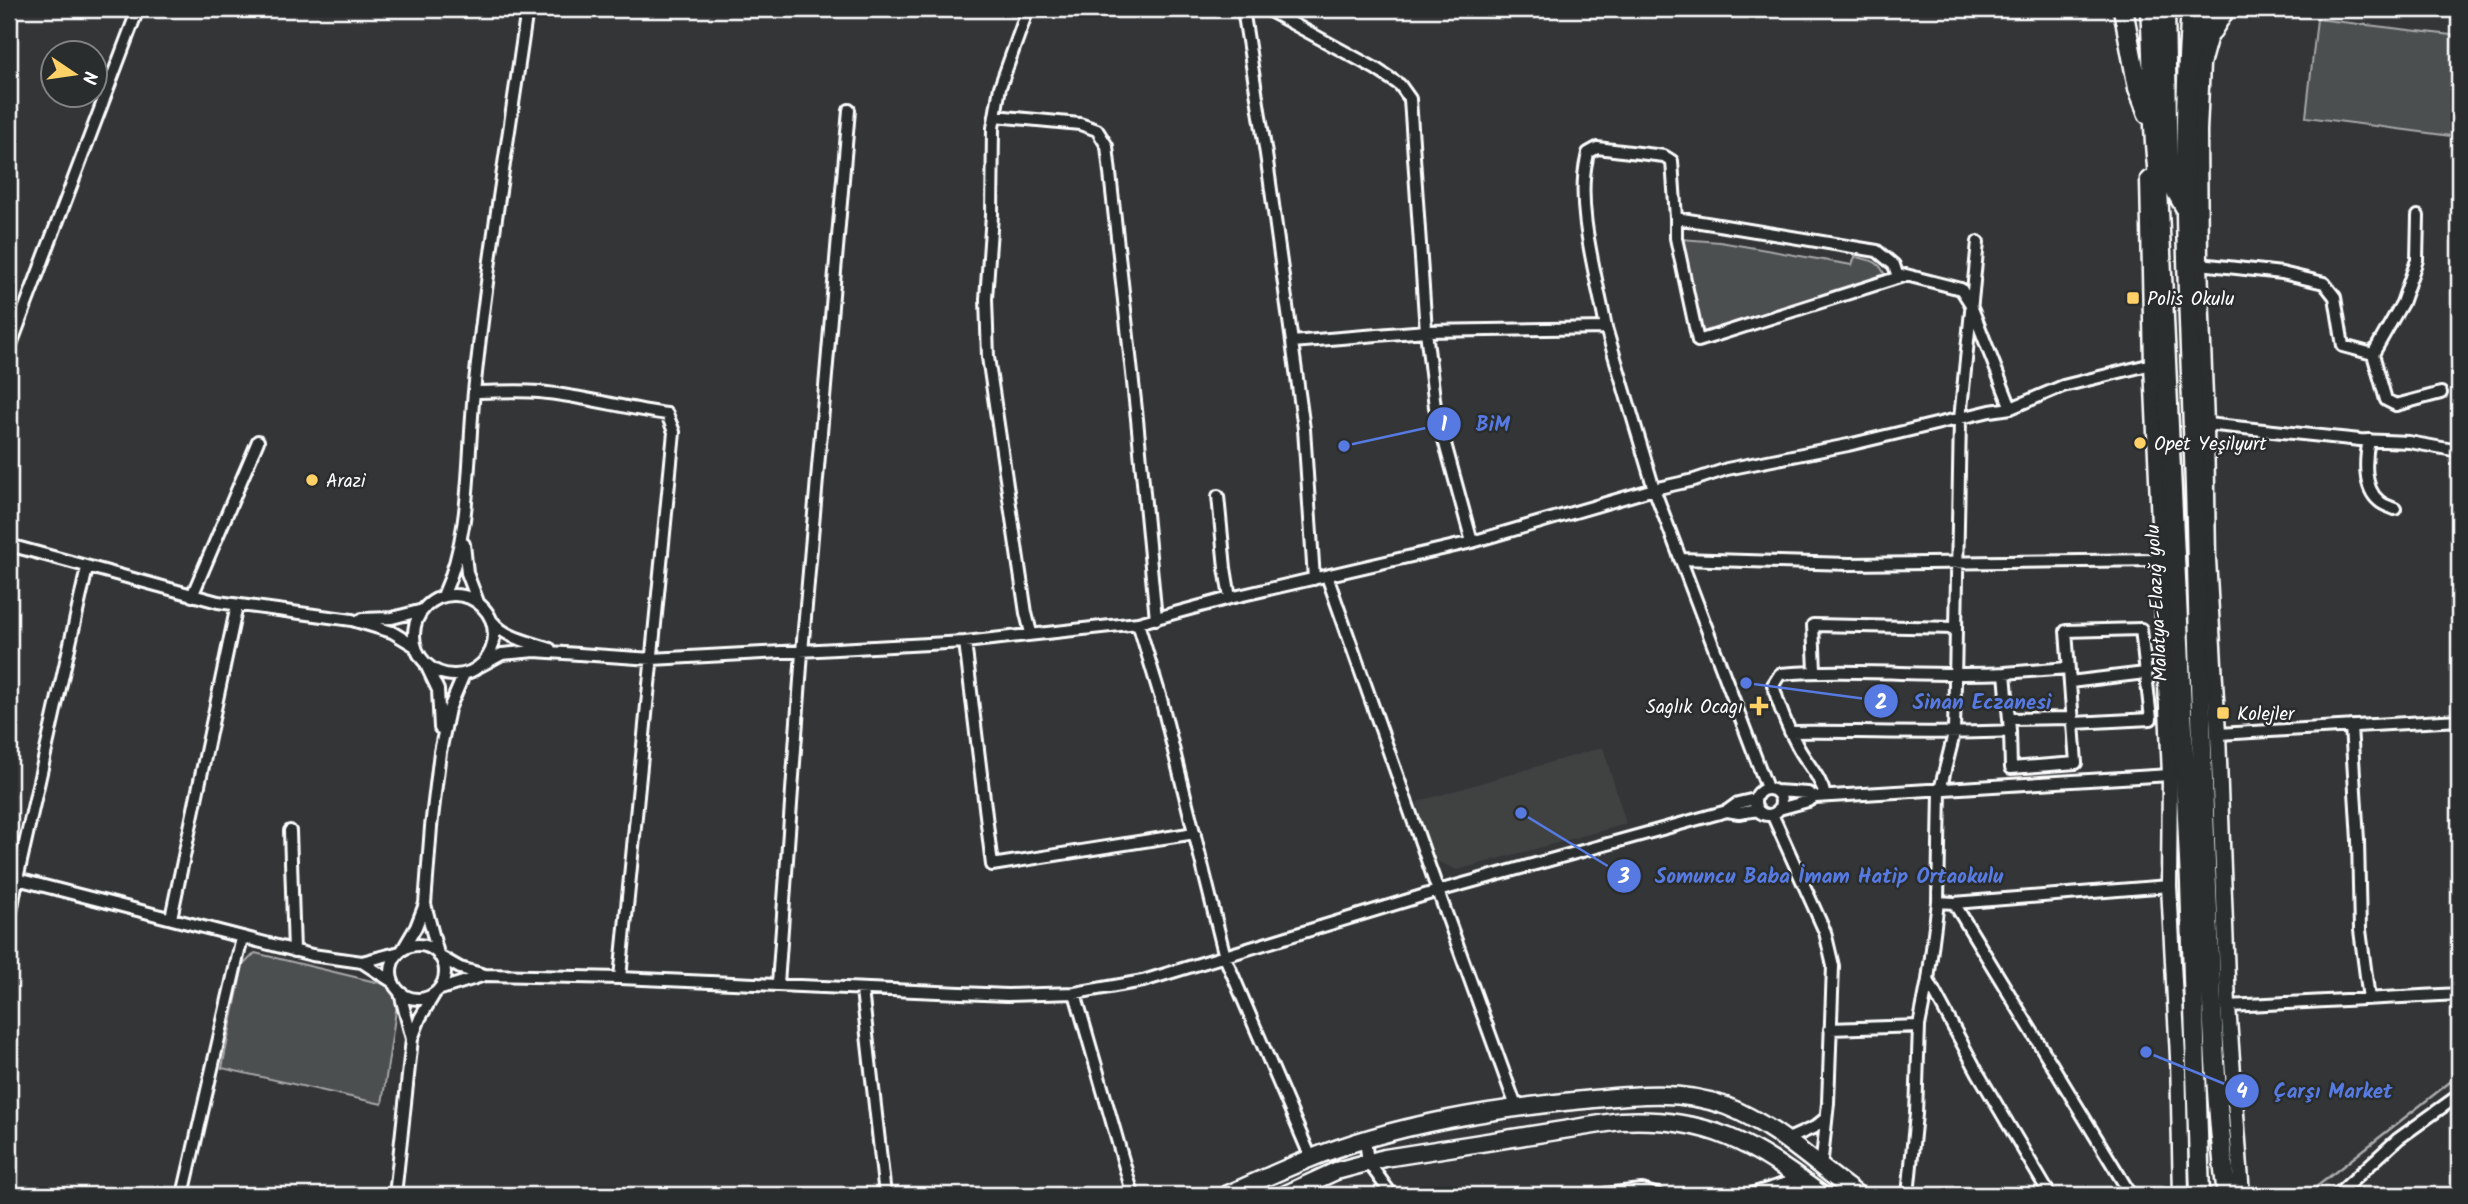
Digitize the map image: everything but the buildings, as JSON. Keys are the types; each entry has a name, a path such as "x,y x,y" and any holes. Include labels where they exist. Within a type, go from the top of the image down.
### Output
{"highway":[{"path":"2123,9 2138,88 2152,124 2148,179"},
{"name":"Malatya-Elazığ yolu","path":"2150,9 2153,48 2152,124 2157,166 2166,360 2192,946 2200,1195"},
{"path":"2165,9 2168,177 2187,212"},
{"name":"Malatya-Elazığ yolu","path":"2191,9 2187,58 2187,212 2200,736 2212,1013 2220,1140 2227,1195"},
{"path":"2187,58 2201,30 2217,9"},
{"path":"2198,1135 2210,1169 2212,1195"}],"main road":[{"path":"1226,1195 1311,1158 1365,1140 1430,1124 1517,1109 1632,1095 1679,1094 1726,1106 1756,1119 1788,1139 1858,1195"},
{"path":"1284,1195 1336,1171 1385,1158 1620,1121 1650,1120 1683,1123 1735,1139 1779,1163 1822,1195"}],"street":[{"path":"9,350 138,9"},
{"path":"527,9 474,392 463,534 467,573 478,602 498,628 562,653"},
{"path":"1028,9 1000,88 996,116 986,299 988,356 1031,633"},
{"path":"1243,9 1304,429 1314,579"},
{"path":"1266,9 1376,69 1400,85 1410,99 1426,331 1435,407 1472,542"},
{"path":"2228,9 2209,39 2202,64 2199,131 2200,264 2208,559 2218,734 2228,1006 2242,1195"},
{"path":"778,984 802,652 849,110"},
{"path":"996,116 1080,124 1097,130 1107,146 1156,619"},
{"path":"1821,1168 1833,966 1825,932 1776,811 1781,800 1772,790 1654,489 1606,328 1584,212 1583,172 1588,153 1597,148 1619,149 1664,156 1672,161 1676,238 1698,341 1906,275"},
{"path":"2148,179 2159,560 2170,775 2169,886 2182,1195"},
{"path":"2418,216 2417,260 2402,303 2373,354 2386,400 2396,405 2441,393"},
{"path":"1676,218 1877,251 1894,265 1898,277 1906,275 1961,289 1970,303 2011,408"},
{"path":"1908,1195 1916,1114 1919,1026 1938,902 1940,790 1954,734 1960,419 1978,242"},
{"path":"2200,264 2282,273 2324,283 2335,297 2343,346 2373,354"},
{"path":"1292,342 1426,331 1606,328"},
{"path":"426,664 447,675 464,674 502,654 535,651 652,659 965,642 1138,623 1230,598 1472,542 1727,469 2011,408 2063,386 2152,364"},
{"path":"2191,368 2208,559"},
{"path":"474,392 549,393 667,414 674,432 620,978"},
{"path":"2206,424 2409,442 2459,451"},
{"path":"2369,440 2365,458 2370,490 2380,502 2395,509"},
{"path":"192,596 258,441"},
{"path":"1217,496 1230,598"},
{"path":"443,596 451,579 463,534"},
{"path":"9,545 192,596 237,605 352,620 392,632 415,646 438,690 440,752"},
{"path":"1681,559 1850,564 2159,560"},
{"path":"9,923 13,877 87,568"},
{"path":"1327,576 1517,1109"},
{"path":"415,646 415,623 434,599 464,595 478,602"},
{"path":"171,918 237,605"},
{"path":"352,620 392,618 423,610"},
{"path":"480,666 489,656 494,643 495,630 492,620"},
{"path":"1138,623 1161,699 1225,957 1311,1158"},
{"path":"1815,671 1813,625 1956,628"},
{"path":"1790,732 1884,731 1954,734 2009,725 2073,720 2151,719 2141,629 2066,631 2068,668 2070,682 2073,720 2077,763 2011,768 2009,725 2005,673"},
{"path":"965,642 992,865 1195,833"},
{"path":"1820,796 1822,784 1781,712 1773,685 1780,674 1815,671 1955,676 2068,668"},
{"path":"2070,682 2145,673"},
{"path":"412,1039 400,993 393,982 392,962 416,927 425,904 430,827 440,752 449,709 464,674"},
{"path":"2218,734 2459,720"},
{"path":"2351,726 2360,930 2369,999"},
{"path":"2170,775 2192,946"},
{"path":"1820,796 1763,814 1757,804 1759,792 1772,790 1820,796 2170,775"},
{"path":"400,993 411,999 421,1000 466,979 485,975 778,984 1007,995 1075,993 1143,981 1438,891 1727,811 1738,803 1757,804"},
{"path":"290,831 294,951"},
{"path":"13,877 294,951 362,962 393,982"},
{"path":"1938,902 1954,903 2169,886"},
{"path":"1954,903 2132,1195"},
{"path":"395,1195 412,1039 420,1018 445,975 425,904"},
{"path":"183,1195 243,938"},
{"path":"362,962 417,945 426,946 460,968 485,975"},
{"path":"1928,981 1978,1073 2050,1195"},
{"path":"862,989 885,1195"},
{"path":"1075,993 1133,1195"},
{"path":"2228,1006 2459,994"},
{"path":"1830,1029 1919,1026"},
{"path":"2337,1195 2398,1139 2459,1095"},
{"path":"1788,1139 1815,1127 1826,1118"},
{"path":"1365,1140 1368,1162 1392,1195"},
{"path":"1748,1195 1800,1179"},
{"path":"1592,1195 1642,1190 1658,1195"}],"shaded area":[{"path":"2317,19 2459,36 2459,137 2306,117"},
{"path":"1681,239 1720,242 1852,265 1855,257 1861,258 1878,265 1886,279 1883,286 1701,333"},
{"path":"1603,747 1626,824 1457,870 1432,859 1417,803 1420,801"},
{"path":"255,953 388,985 398,997 382,1104 222,1068 243,965"}],"waterway":[{"path":"2306,1195 2459,1075"}],"place":[{"name":"Polis Okulu","path":"2133,298"},
{"name":"Opet Yeşilyurt","path":"2140,443"},
{"name":"BiM","path":"1344,446"},
{"name":"Arazi","path":"312,480"},
{"name":"Sinan Eczanesi","path":"1746,683"},
{"name":"Saglık Ocagı","path":"1759,706"},
{"name":"Kolejler","path":"2223,713"},
{"name":"Somuncu Baba İmam Hatip Ortaokulu","path":"1521,813"},
{"name":"Çarşı Market","path":"2146,1052"}]}
